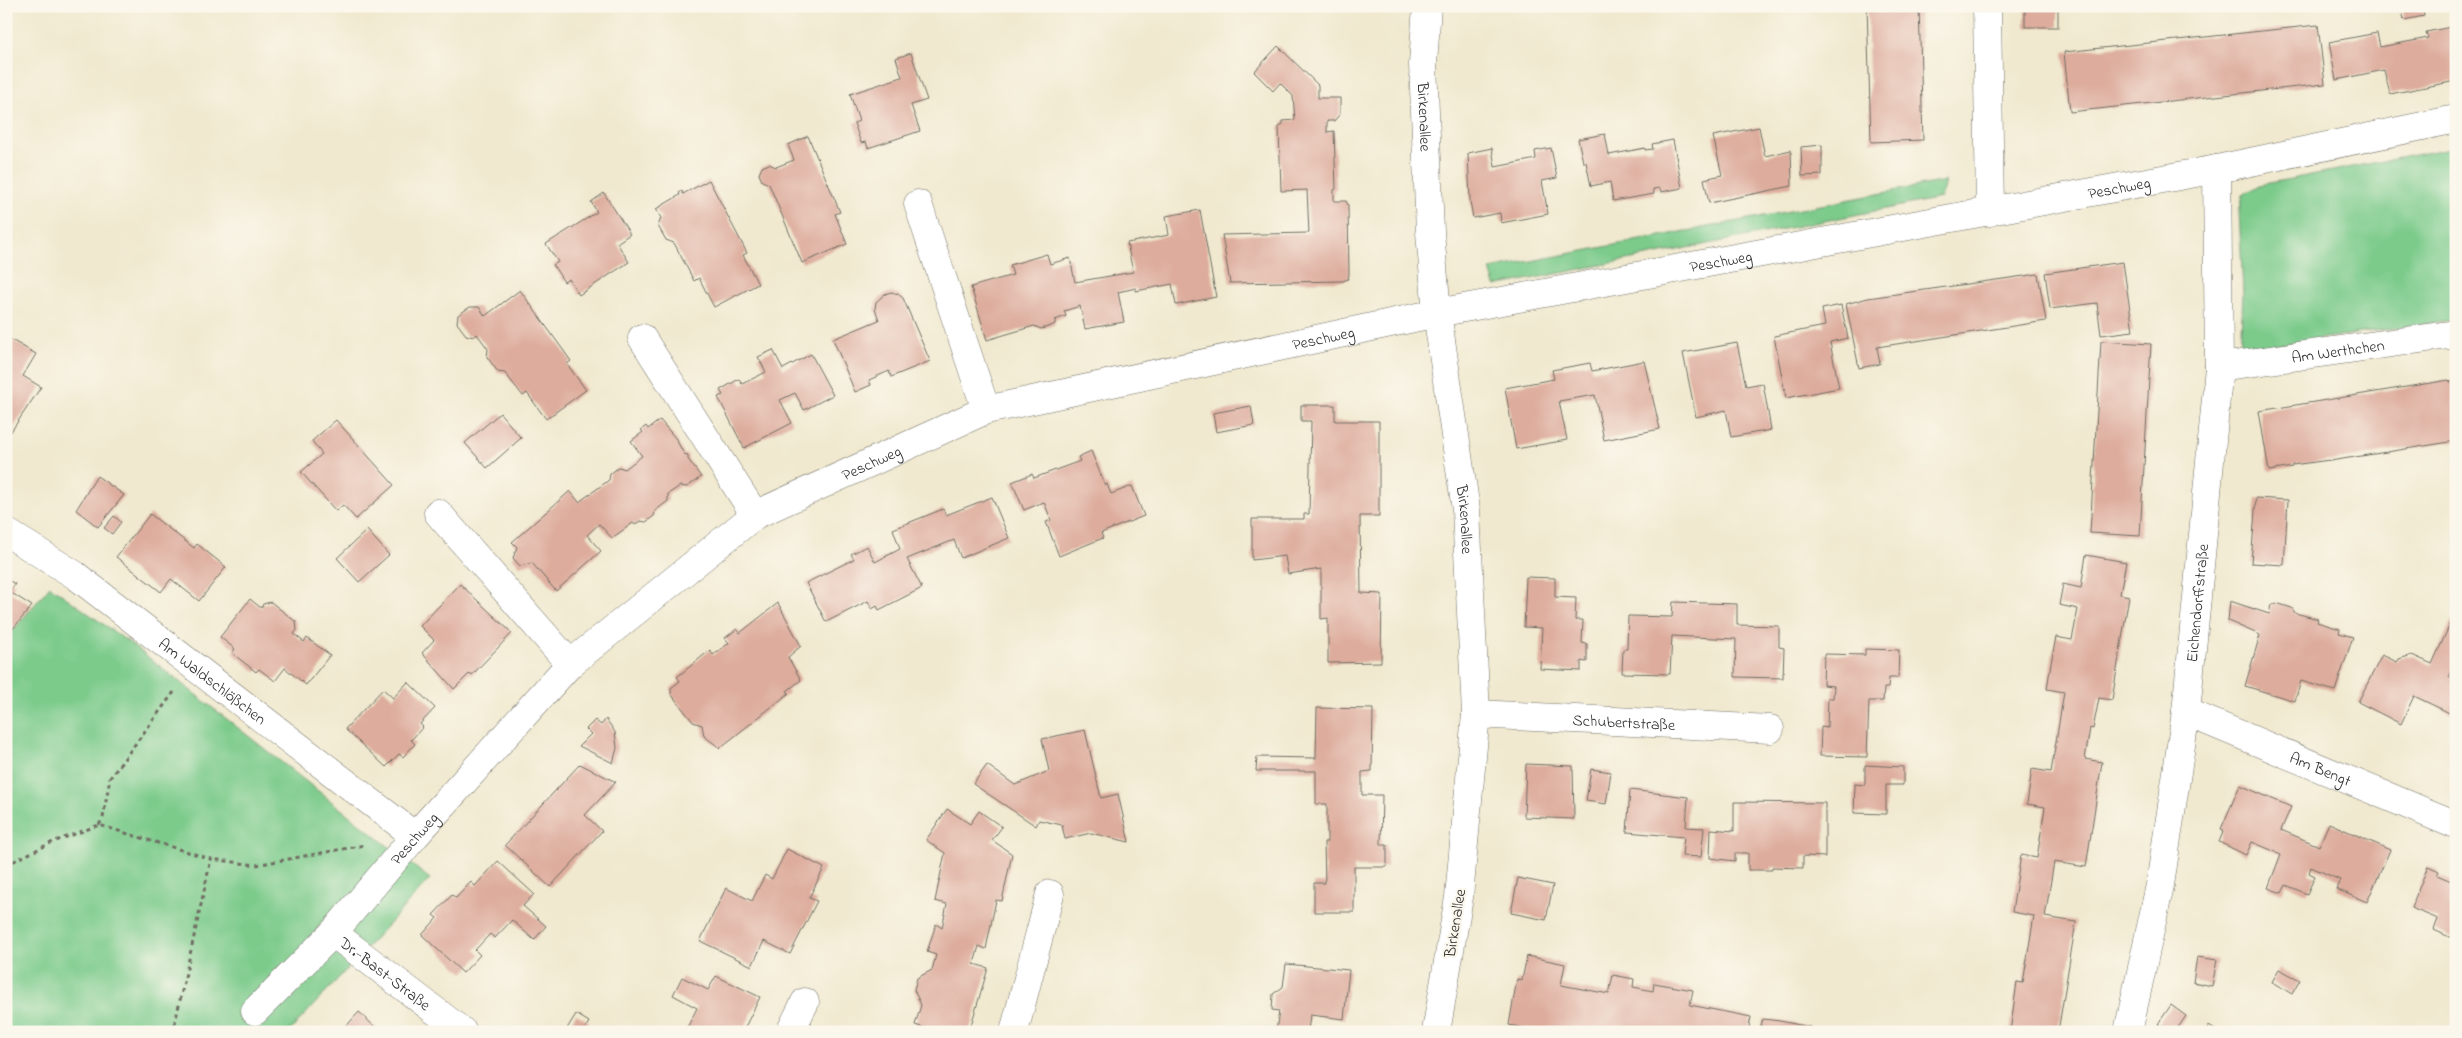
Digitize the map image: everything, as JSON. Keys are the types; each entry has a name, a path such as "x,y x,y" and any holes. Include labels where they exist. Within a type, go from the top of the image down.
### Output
{"street":[{"name":"Birkenallee","path":"1427,6 1423,64 1437,313 1466,510 1476,714 1459,897 1436,1032"},
{"path":"1987,6 1990,212"},
{"name":"Peschweg","path":"255,1010 333,933 415,836 570,664 755,515 986,410 1437,313 2217,169 2456,119"},
{"name":"Eichendorffstraße","path":"2128,1032 2160,885 2186,712 2219,367 2217,169"},
{"path":"918,204 986,410"},
{"name":"Am Werthchen","path":"2219,367 2456,334"},
{"path":"642,338 755,515"},
{"path":"438,513 570,664"},
{"name":"Am Waldschlößchen","path":"6,532 76,575 415,836"},
{"name":"Am Bengt","path":"2186,712 2456,825"},
{"name":"Schubertstraße","path":"1476,714 1770,729"},
{"path":"1014,1032 1050,894"},
{"name":"Dr.-Bast-Straße","path":"333,933 463,1032"},
{"path":"790,1032 805,1002"}],"path":[{"path":"99,825 103,818 110,778 194,666"},
{"path":"6,865 53,842 99,825 211,859 256,865 415,836"},
{"path":"173,1032 211,859"}],"green space":[{"path":"2456,147 2456,302 2453,320 2240,350 2243,294 2239,211 2243,195 2259,185"},
{"path":"1945,181 1941,198 1495,286 1490,269"},
{"path":"50,586 134,646 430,879 289,1032 6,1032 6,639"}],"building":[{"path":"1867,6 1919,6 1923,140 1871,142"},
{"path":"2025,6 2058,6 2058,27 2025,27"},
{"path":"2401,6 2422,6 2424,16 2404,20"},
{"path":"2318,25 2325,84 2070,112 2064,52"},
{"path":"2456,26 2456,81 2390,94 2384,70 2336,80 2329,42 2377,33 2380,47 2428,38 2426,32"},
{"path":"1278,46 1318,85 1318,98 1340,98 1340,114 1334,121 1327,121 1327,132 1334,131 1336,189 1334,190 1334,201 1346,201 1348,205 1349,274 1348,279 1343,281 1230,283 1222,235 1309,233 1307,190 1281,191 1279,127 1283,124 1283,121 1295,120 1293,96 1280,83 1273,91 1254,72"},
{"path":"911,53 927,100 911,105 920,131 868,148 866,142 861,143 854,123 859,121 850,94 902,77 896,58"},
{"path":"1759,127 1765,156 1791,150 1792,186 1709,203 1704,179 1722,175 1713,136"},
{"path":"1605,134 1609,155 1645,148 1645,150 1653,149 1652,144 1673,140 1682,188 1661,192 1660,188 1653,189 1654,194 1613,201 1610,182 1591,186 1586,162 1583,162 1578,139"},
{"path":"808,136 840,212 835,214 847,244 802,263 769,184 762,181 759,174 762,167 769,164 776,167 794,160 788,145"},
{"path":"1822,145 1822,175 1802,176 1801,147"},
{"path":"1492,148 1495,167 1536,159 1535,151 1551,148 1557,178 1542,181 1548,214 1501,223 1500,213 1473,218 1470,201 1468,153"},
{"path":"709,180 747,253 743,255 758,284 714,307 699,278 694,281 674,243 666,240 658,226 661,218 656,209 680,195 679,193 682,191 683,194"},
{"path":"604,193 630,234 617,243 629,262 579,295 569,279 564,282 553,265 558,262 546,244 597,212 591,202"},
{"path":"1200,210 1216,297 1176,305 1172,284 1136,291 1136,288 1118,292 1124,322 1085,329 1080,306 1064,311 1066,316 1055,320 1055,324 1051,326 1041,329 1034,326 987,340 971,287 1013,275 1010,265 1047,254 1050,264 1070,258 1075,282 1133,272 1127,243 1169,235 1166,216"},
{"path":"2123,262 2133,331 2101,335 2097,303 2050,309 2045,273"},
{"path":"2038,274 2046,321 1877,347 1880,364 1859,368 1846,304 1868,298"},
{"path":"520,290 571,361 567,364 586,390 546,419 527,393 523,396 505,373 498,372 487,357 488,349 477,334 474,337 466,335 457,323 458,315 470,307 479,307 485,316"},
{"path":"891,292 903,298 930,361 891,377 889,371 869,380 871,385 855,392 833,339 879,320 875,309 876,302 885,294"},
{"path":"1841,305 1848,338 1830,342 1839,388 1786,398 1774,336 1825,326 1822,309"},
{"path":"8,338 36,354 23,376 41,387 6,439"},
{"path":"2101,341 2151,344 2140,536 2090,533"},
{"path":"1737,343 1746,386 1763,383 1771,430 1731,437 1726,410 1696,417 1683,353"},
{"path":"773,350 783,369 811,354 833,395 804,410 795,393 780,400 792,423 744,448 718,397 723,395 720,390 739,379 742,384 766,372 758,357"},
{"path":"1644,361 1660,429 1604,440 1595,395 1559,401 1567,440 1516,449 1505,388 1554,379 1552,370 1590,363 1592,371"},
{"path":"2449,380 2450,382 2456,381 2456,441 2330,461 2292,465 2292,467 2269,471 2259,411"},
{"path":"1301,405 1335,405 1335,421 1379,421 1379,516 1360,516 1361,593 1382,594 1381,662 1328,663 1328,618 1321,619 1321,569 1288,574 1285,556 1252,560 1252,519 1304,519 1304,514 1309,514 1311,421 1301,421"},
{"path":"1251,406 1254,425 1216,432 1213,413"},
{"path":"500,413 521,438 487,468 465,443"},
{"path":"336,420 394,485 356,519 343,505 336,511 301,472 322,454 312,441"},
{"path":"660,420 676,439 684,454 688,455 688,459 701,477 687,487 680,486 668,494 668,501 655,511 654,516 646,522 640,521 635,525 633,523 612,538 599,524 587,535 601,551 556,591 532,563 520,566 513,558 517,547 512,542 570,491 579,502 609,480 610,474 619,467 625,469 642,456 631,441 643,432 641,430 646,426 648,429"},
{"path":"1091,451 1105,485 1107,484 1111,494 1132,486 1144,516 1101,533 1103,538 1059,556 1046,522 1051,520 1044,502 1024,510 1012,482 1032,474 1034,478 1080,461 1078,457"},
{"path":"97,476 124,495 98,527 76,510"},
{"path":"992,497 1009,538 961,558 954,540 907,559 922,588 879,610 877,606 872,609 868,601 826,622 806,583 854,559 851,554 867,546 875,562 900,549 893,529 943,509 946,515"},
{"path":"2256,498 2288,500 2284,565 2251,563"},
{"path":"150,514 194,548 197,544 226,567 199,601 171,579 161,592 116,557"},
{"path":"114,516 121,522 112,534 104,528"},
{"path":"367,530 389,555 359,582 337,558"},
{"path":"2086,555 2126,562 2120,594 2129,596 2112,700 2099,698 2093,729 2090,728 2085,759 2102,762 2086,867 2054,862 2045,917 2076,922 2058,1032 2031,1029 2030,1032 2010,1032 2017,982 2023,983 2034,916 2012,912 2021,855 2037,858 2045,807 2027,804 2032,769 2051,772 2064,692 2047,689 2051,663 2056,637 2072,640 2078,609 2059,605 2063,584 2081,588"},
{"path":"1526,577 1555,578 1555,597 1576,598 1575,620 1583,620 1582,643 1587,644 1587,662 1581,661 1581,671 1540,669 1542,628 1524,627"},
{"path":"6,579 15,584 10,592 32,606 6,637"},
{"path":"460,584 512,633 472,675 470,673 454,689 422,653 434,640 420,626"},
{"path":"250,599 261,608 263,604 271,602 296,622 297,630 294,634 304,642 307,638 330,655 306,685 285,668 275,681 259,669 256,672 232,653 235,649 220,637"},
{"path":"2230,601 2269,614 2271,605 2276,603 2292,608 2295,613 2318,619 2317,622 2340,629 2339,633 2353,637 2335,691 2301,681 2295,701 2245,686 2260,635 2228,621"},
{"path":"1673,602 1737,604 1737,625 1779,626 1779,647 1784,648 1783,678 1735,677 1736,639 1672,636 1670,674 1622,673 1623,649 1627,649 1628,616 1672,617"},
{"path":"778,603 801,646 788,657 801,680 787,691 789,693 720,748 704,736 702,725 693,722 671,694 671,688 680,681 677,677 710,650 713,655 729,643 725,638 737,629 740,633"},
{"path":"2452,620 2456,622 2456,663 2449,677 2456,680 2456,716 2414,696 2401,724 2358,702 2382,655 2397,662 2399,659 2412,655 2432,664"},
{"path":"1865,649 1899,650 1898,678 1889,678 1888,688 1884,688 1883,701 1869,701 1867,757 1820,756 1821,727 1827,728 1828,698 1833,698 1834,686 1823,685 1824,654 1865,655"},
{"path":"408,682 435,708 420,724 423,727 411,740 415,744 403,757 399,754 386,767 345,729 383,689 393,698"},
{"path":"1317,708 1373,709 1372,771 1362,772 1362,795 1382,795 1381,845 1387,845 1387,867 1354,867 1354,912 1314,912 1314,883 1325,883 1324,842 1327,842 1327,804 1316,804 1316,771 1256,771 1257,757 1316,758"},
{"path":"606,719 615,732 617,748 613,763 579,746 591,734 586,729 595,720 601,725"},
{"path":"1085,730 1101,798 1118,794 1129,842 1091,833 1065,839 1062,825 1039,820 1036,826 973,784 987,765 1015,785 1049,771 1042,739"},
{"path":"580,764 616,782 585,815 602,831 550,887 505,845"},
{"path":"1526,764 1573,766 1574,819 1524,817"},
{"path":"1865,765 1903,767 1903,785 1886,785 1886,814 1854,813 1855,784 1865,785"},
{"path":"1591,769 1611,772 1606,804 1586,801"},
{"path":"2240,785 2291,807 2281,830 2319,846 2329,823 2390,850 2367,902 2336,889 2340,880 2311,867 2309,873 2315,876 2307,894 2286,885 2282,893 2268,888 2281,854 2252,842 2246,855 2219,842 2224,830 2221,829"},
{"path":"1630,790 1688,797 1686,827 1704,828 1701,857 1682,856 1684,837 1627,832"},
{"path":"1734,802 1825,803 1825,857 1803,856 1803,868 1772,867 1772,870 1748,870 1748,853 1735,853 1735,861 1710,858 1711,829 1734,831"},
{"path":"947,809 970,824 979,811 1002,827 992,840 1012,854 1002,901 996,900 986,949 979,946 974,964 988,968 969,1032 937,1032 915,1025 921,1005 914,990 917,978 932,970 936,955 927,952 936,924 942,928 947,904 935,901 945,853 926,840"},
{"path":"787,849 824,868 809,898 817,901 790,954 764,941 752,966 700,941 726,888 752,901 765,875 772,879"},
{"path":"498,861 534,894 523,906 546,926 534,940 512,920 495,938 490,934 475,950 480,955 463,973 422,935 437,918 433,915 452,895 456,898 471,882 475,886"},
{"path":"2428,866 2439,871 2437,875 2456,883 2456,940 2434,930 2438,919 2411,908"},
{"path":"1518,878 1553,885 1546,920 1511,913"},
{"path":"1527,956 1565,964 1561,985 1609,994 1613,975 1634,979 1633,987 1653,991 1654,983 1693,990 1690,1005 1751,1017 1748,1032 1544,1032 1509,1025 1517,979 1522,980"},
{"path":"2197,957 2217,960 2212,986 2193,982"},
{"path":"1286,964 1349,970 1344,1019 1310,1015 1308,1032 1276,1032 1279,1011 1272,1010 1273,994 1283,987"},
{"path":"2279,969 2300,980 2292,994 2272,982"},
{"path":"716,976 760,997 744,1029 749,1032 685,1032 697,1008 673,995 682,977 708,990"},
{"path":"2171,1005 2186,1016 2175,1032 2170,1032 2158,1024"},
{"path":"359,1012 380,1032 341,1032"},
{"path":"576,1014 589,1022 583,1032 565,1032"},
{"path":"1763,1019 1810,1027 1809,1032 1759,1032"},
{"path":"2209,1026 2218,1032 2206,1032"}]}
